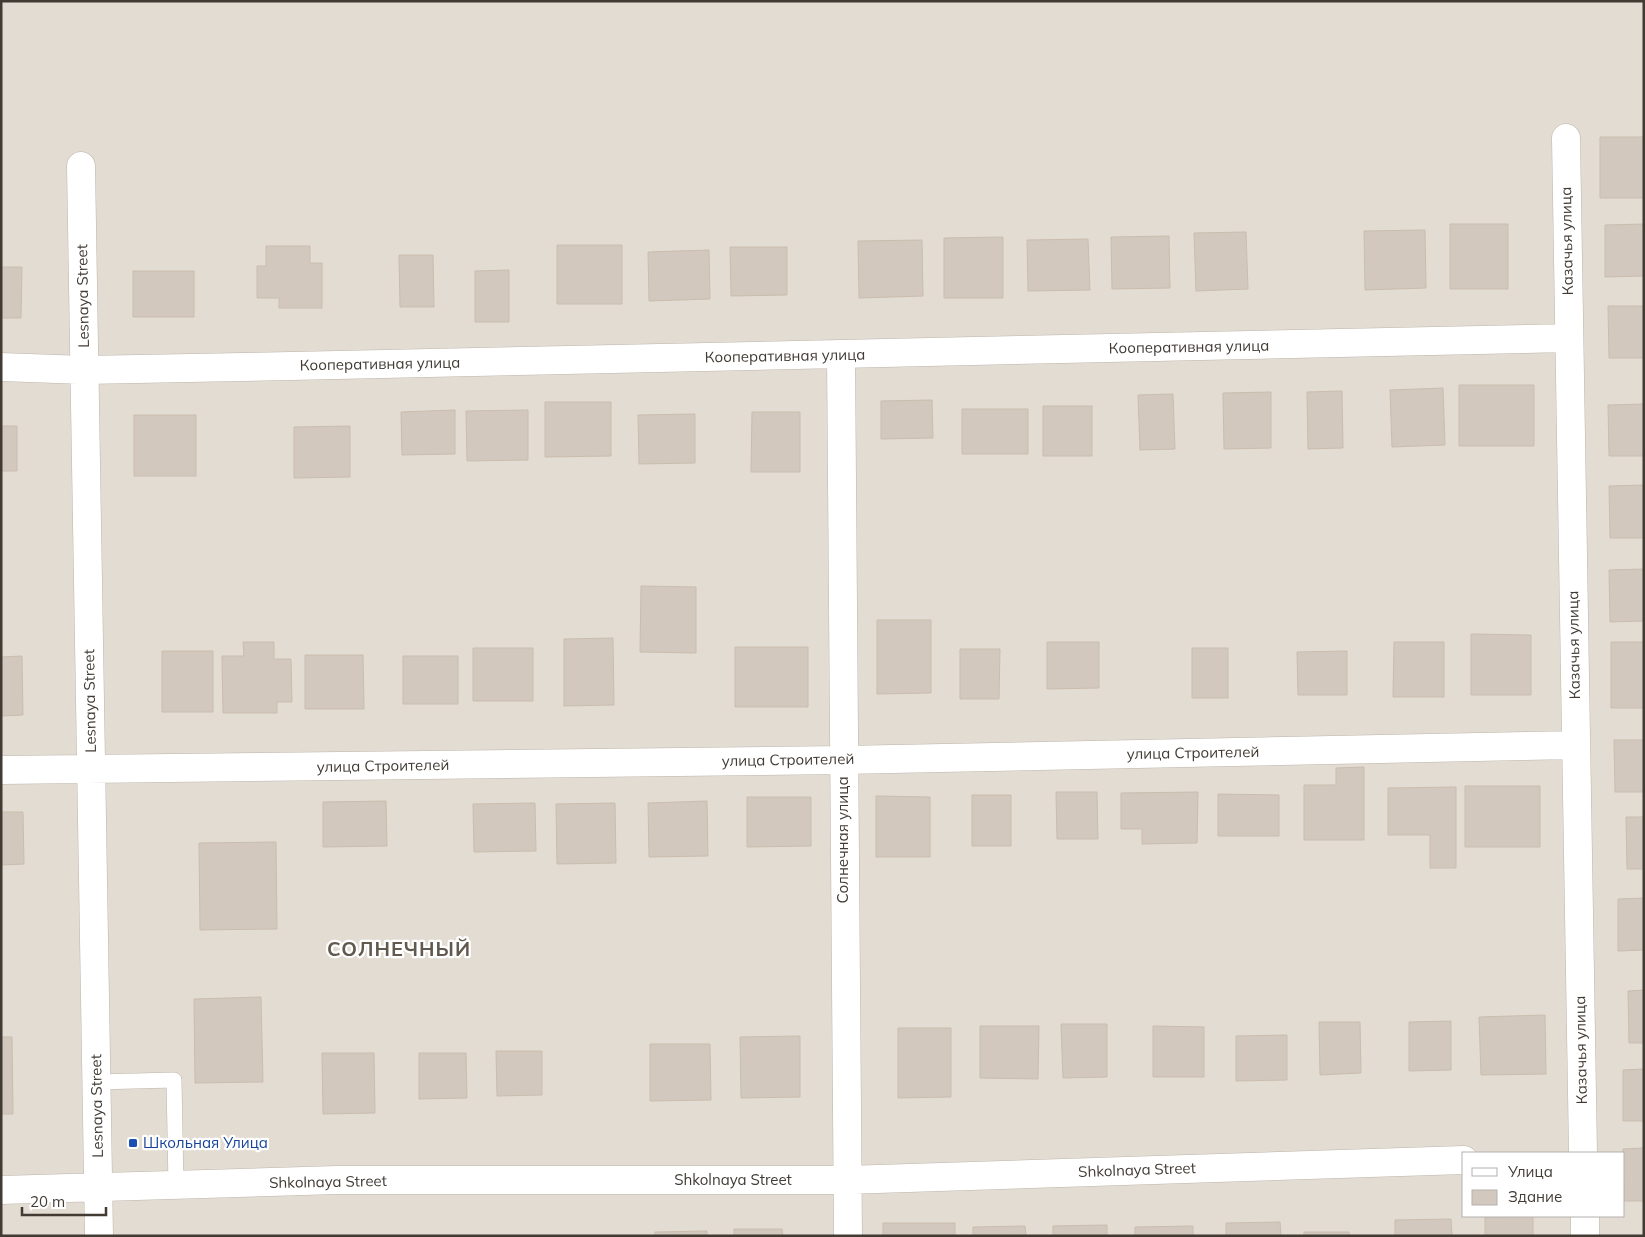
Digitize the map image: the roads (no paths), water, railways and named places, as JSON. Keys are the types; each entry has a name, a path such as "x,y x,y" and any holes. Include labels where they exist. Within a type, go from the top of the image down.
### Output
{"street":[{"name":"Казачья улица","path":"1566,138 1583,1152"},
{"name":"Lesnaya Street","path":"81,166 99,1236"},
{"name":"Кооперативная улица","path":"1,367 84,370 1568,338"},
{"name":"Солнечная улица","path":"841,355 846,1180 848,1236"},
{"name":"улица Строителей","path":"1,770 843,760 1576,745"},
{"name":"Shkolnaya Street","path":"1,1190 337,1180 846,1180 1462,1160"},
{"path":"1584,1217 1585,1236"}],"lane":[{"path":"96,1082 174,1080 176,1186"}],"place":[{"name":"Школьная Улица","path":"133,1143"}],"district":[{"name":"СОЛНЕЧНЫЙ","path":"399,949"}]}
